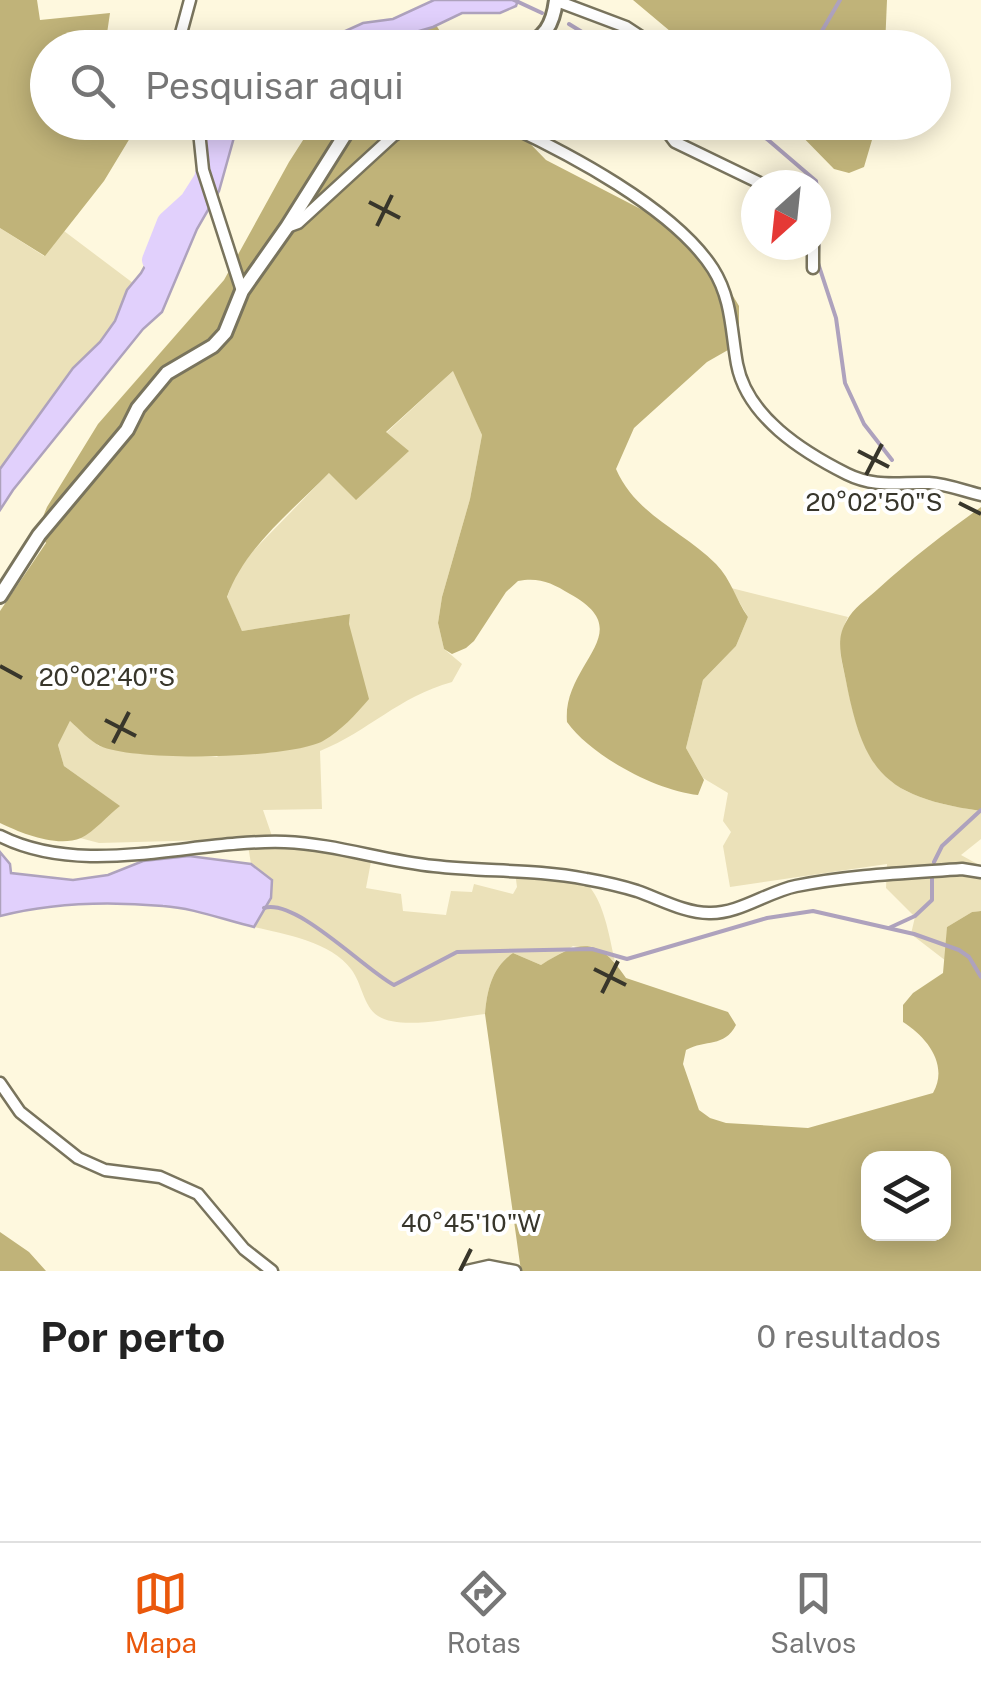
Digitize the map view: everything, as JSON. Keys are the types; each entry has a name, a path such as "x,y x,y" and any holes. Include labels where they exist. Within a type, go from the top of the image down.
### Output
{"street":[{"path":"182,30 190,0"},
{"path":"547,30 557,1 632,30"},
{"path":"200,140 203,170 242,291"},
{"path":"0,596 39,535 127,430 138,408 167,373 214,346 225,333 242,291 342,140"},
{"path":"287,227 298,223 390,140"},
{"path":"538,140 620,188 692,243 713,269 726,297 735,329 738,366 746,388 776,428 820,459 867,482 886,486 942,484 981,496"},
{"path":"674,140 741,174"},
{"path":"813,260 813,268"},
{"path":"0,836 43,854 77,856 283,842 306,844 380,860 588,879 711,914 791,887 844,878 962,868 981,872"},
{"path":"0,1083 20,1112 78,1158 105,1170 160,1177 198,1194 244,1249 272,1271"},
{"path":"467,1271 489,1266 515,1271"}],"shaded area":[{"path":"0,0 37,0 40,20 110,13 108,30 30,30 30,140 129,140 104,181 45,256 0,228"},
{"path":"434,0 518,0 516,6 500,13 462,13 423,30 348,30 363,23 393,19"},
{"path":"633,0 887,0 886,30 669,30"},
{"path":"209,140 233,140 219,191 197,229 162,312 143,329 0,510 0,469 73,368 115,321 127,290 169,223 194,203"},
{"path":"303,140 527,140 546,160 660,219 718,271 739,306 739,330 728,350 707,362 634,428 616,469 647,510 716,564 748,617 736,646 703,680 686,748 704,780 698,795 664,787 626,770 592,747 567,722 575,682 599,636 599,622 590,608 563,590 539,580 518,581 506,592 474,641 452,654 444,649 438,623 442,597 470,499 482,435 453,371 386,432 409,451 356,500 329,473 257,546 227,597 242,631 350,614 349,624 369,699 348,722 323,741 305,747 247,755 177,756 100,746 70,721 58,745 64,766 120,806 91,832 71,841 39,838 0,823 0,611 46,543 38,529 47,507 98,424 224,280"},
{"path":"806,140 872,140 864,167 849,173 834,169"},
{"path":"0,228 44,256 64,231 133,283 100,342 73,368 0,469"},
{"path":"454,370 482,435 438,623 444,649 462,664 452,682 415,696 320,751 322,809 263,810 273,839 373,851 366,888 401,894 403,911 446,915 451,891 472,892 474,884 513,894 517,887 514,865 562,869 589,886 598,900 615,962 604,953 573,946 541,965 513,953 492,980 485,1014 401,1022 373,1012 351,969 332,952 254,927 271,898 272,881 251,864 247,839 99,843 80,838 119,806 64,766 58,745 70,721 99,746 217,757 349,624 350,614 242,631 227,598 235,574 329,473 408,451 386,433"},
{"path":"981,507 981,811 922,798 885,776 861,739 840,643 843,629 856,608"},
{"path":"731,588 848,617 840,642 841,658 854,716 873,761 903,789 981,811 981,839 961,855 981,866 981,911 947,927 946,961 911,934 915,917 886,888 887,864 730,887 723,846 731,832 723,821 728,793 703,778 686,748 703,680 736,646 748,617"},
{"path":"0,852 10,864 11,873 73,880 108,875 143,861 189,856 251,864 272,880 271,898 254,927 186,909 122,903 61,905 0,916"},
{"path":"981,911 981,1271 521,1271 485,1014 492,980 513,953 541,965 567,951 588,946 606,955 626,978 728,1012 736,1025 726,1037 686,1050 683,1064 699,1110 726,1123 808,1128 933,1093 937,1062 920,1035 903,1022 903,1005 913,993 943,973 947,927"},
{"path":"0,1232 29,1252 46,1271 0,1271"}],"waterway":[{"path":"514,0 542,13"},
{"path":"822,30 840,0"},
{"path":"569,24 579,30"},
{"path":"153,260 168,222 191,201 205,179 213,140"},
{"path":"768,140 803,170"},
{"path":"818,263 836,318 845,383 864,424 892,460"},
{"path":"934,862 942,846 981,810"},
{"path":"889,928 915,916 932,900 932,877"},
{"path":"264,908 278,908 312,924 394,985 457,952 592,949 627,959 767,918 813,911 914,934 959,950 969,957 981,977"}]}
